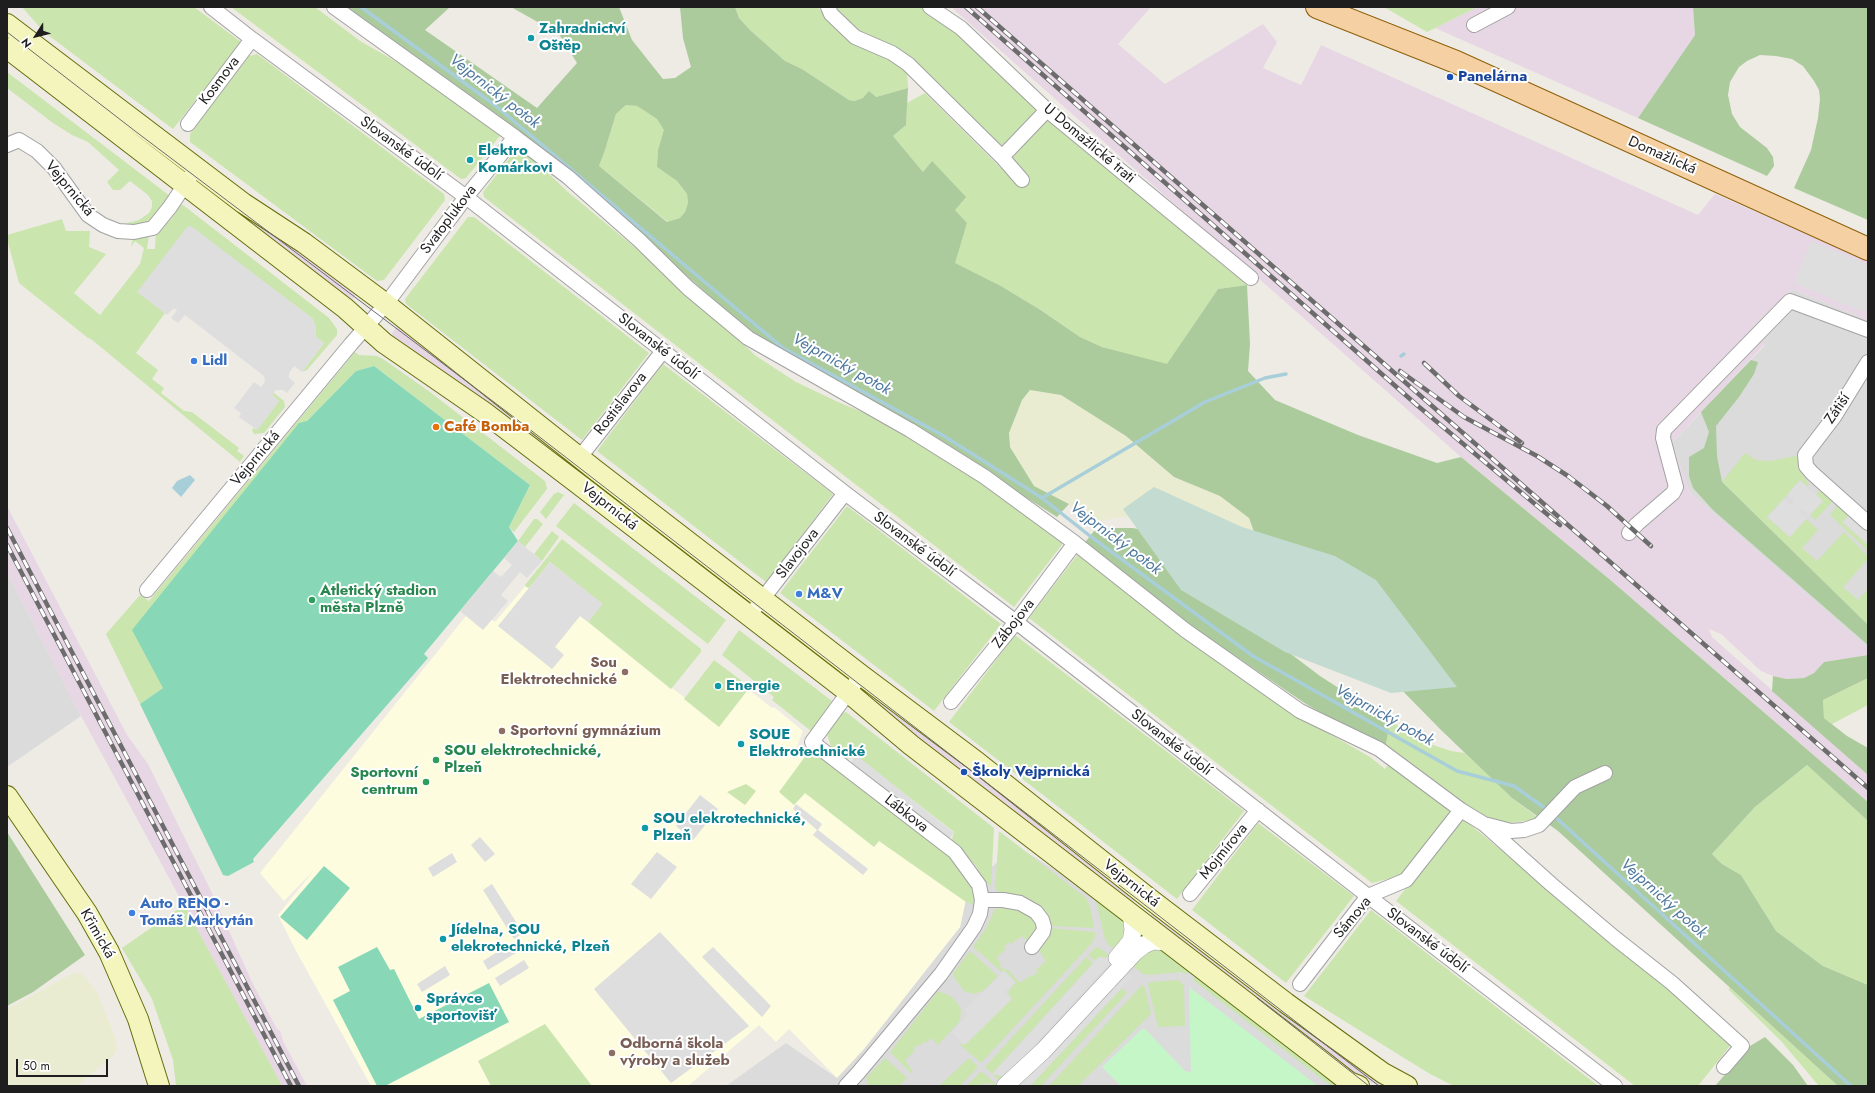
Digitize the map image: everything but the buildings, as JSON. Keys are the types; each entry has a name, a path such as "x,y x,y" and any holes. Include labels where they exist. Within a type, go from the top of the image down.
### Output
{"main road":[{"name":"Domažlická","path":"1317,7 1456,62 1868,249"},
{"name":"Domažlická","path":"1362,7 1373,16 1456,62"},
{"name":"Vejprnická","path":"7,24 243,203 304,243 386,304 587,463 861,675 977,762 1150,899 1286,1003 1390,1079 1406,1086"},
{"name":"Vejprnická","path":"7,48 345,308 366,327 420,368 492,418 749,615 848,692 911,745 1134,918 1168,942 1354,1085"},
{"name":"Křimická","path":"7,796 87,913 109,952 138,1019 159,1086"}],"street":[{"name":"Slovanské údolí","path":"211,7 466,197 845,493 1016,622 1615,1086"},
{"path":"334,7 515,137 568,177 639,240 688,288 748,338 910,430 972,470 1075,543 1185,630 1300,711 1379,749 1461,810 1484,824 1614,938 1672,983 1742,1046 1724,1067"},
{"path":"828,7 831,14 855,37 892,53 908,64 1022,180"},
{"name":"U Domažlické trati","path":"930,7 962,28 1047,110 1251,278"},
{"path":"1474,26 1508,7"},
{"name":"Kosmova","path":"188,124 252,39"},
{"path":"1002,158 1047,110"},
{"name":"Svatoplukova","path":"386,304 466,197 515,137"},
{"name":"Vejprnická","path":"7,145 19,140 37,151 54,168 88,215 103,225 118,231 134,232 153,228 196,168"},
{"path":"1629,533 1636,524 1673,493 1676,487 1663,438 1664,430 1790,301 1868,330"},
{"name":"Vejprnická","path":"147,590 386,304"},
{"name":"Rostislavova","path":"581,486 587,463 597,436 663,351"},
{"name":"Zátiší","path":"1868,362 1834,416 1805,454 1806,466 1812,473 1868,523"},
{"name":"Slavojova","path":"749,615 845,493"},
{"name":"Zábojova","path":"951,702 1016,622 1075,543"},
{"path":"848,692 861,675"},
{"name":"Lábkova","path":"848,692 812,742 955,852 979,885 982,900"},
{"path":"1484,824 1499,829 1524,830 1539,825 1575,787 1605,773"},
{"name":"Mojmírova","path":"1190,894 1258,810"},
{"name":"Sámova","path":"1300,984 1368,896 1406,880 1461,810"},
{"path":"1009,1082 1037,1046 1126,947 1130,940 1134,918 1150,899"},
{"path":"846,1086 858,1074 941,974 974,927 980,914 982,900 1003,900 1020,903 1036,912 1042,920 1044,927 1043,932 1032,947"},
{"path":"1009,1082 1043,1050 1135,952 1144,945 1153,942 1168,942"}],"shaded area":[{"path":"951,7 1151,7 1118,44 1165,84 1263,24 1277,42 1263,68 1301,85 1321,45 1698,215 1715,194 1868,261 1868,320 1792,289 1750,329 1765,344 1672,443 1690,493 1868,648 1868,655 1824,662 1814,673 1804,678 1786,679 1761,671 1721,634 1709,629 1712,637 1868,775 1868,802 1608,578 1461,457"},
{"path":"1478,7 1693,7 1695,35 1638,118 1435,28"},
{"path":"204,177 358,292 349,304 195,188"},
{"path":"191,226 312,318 315,324 316,337 324,343 302,372 294,366 289,373 289,378 295,383 287,393 283,390 276,390 272,395 279,401 257,430 239,417 241,413 234,408 254,382 261,387 265,382 264,376 185,315 178,323 171,318 177,310 174,308 167,315 137,292 187,227"},
{"path":"1811,241 1868,265 1868,309 1861,311 1794,283"},
{"path":"1792,289 1868,320 1868,648 1690,493 1672,443 1765,345 1750,329"},
{"path":"400,322 586,467 577,478 390,336"},
{"path":"1030,390 1061,395 1126,436 1174,477 1220,496 1249,518 1265,562 1155,522 1121,517 1094,522 1069,504 1034,486 1010,447 1009,433 1022,400"},
{"path":"1800,480 1823,501 1810,515 1802,509 1799,513 1806,519 1790,537 1767,517 1784,499 1791,505 1794,501 1787,495"},
{"path":"1154,487 1242,527 1335,556 1376,580 1457,687 1391,693 1285,652 1181,590 1123,509"},
{"path":"7,506 127,735 148,764 213,895 252,982 277,1029 280,1031 283,1041 307,1086 282,1086 73,701 7,572"},
{"path":"1849,515 1868,532 1868,545 1843,522"},
{"path":"518,541 542,561 527,578 520,572 501,595 508,601 483,630 460,611 493,571 501,577 512,565 504,558"},
{"path":"549,558 667,686 671,689 672,688 685,698 684,699 720,725 748,689 772,708 774,707 803,731 795,751 968,890 960,927 864,1049 837,1078 789,1029 776,1042 759,1025 688,1086 371,1086 295,949 278,915 315,869 284,901 260,873 474,606 495,622"},
{"path":"550,562 603,604 588,622 580,616 555,647 564,655 552,669 498,626"},
{"path":"7,572 81,716 7,767"},
{"path":"863,682 1139,895 1130,907 855,693"},
{"path":"856,755 954,833 949,839 851,762"},
{"path":"700,795 718,809 693,840 676,826"},
{"path":"796,804 822,824 818,830 868,869 863,875 813,835 817,830 793,809"},
{"path":"480,837 495,854 485,862 471,845"},
{"path":"1015,845 1095,895 1342,1086 726,1086 786,1043 837,1078 960,927 968,890"},
{"path":"657,852 677,867 651,899 631,884"},
{"path":"452,853 457,862 433,877 428,868"},
{"path":"492,884 523,933 514,939 483,890"},
{"path":"1156,909 1385,1083 1386,1086 1380,1086 1347,1073 1146,920"},
{"path":"660,932 749,1026 671,1083 594,989"},
{"path":"513,942 519,951 488,970 483,961"},
{"path":"713,947 771,1006 762,1017 702,957"},
{"path":"1099,957 1112,960 1005,1077 992,1074"},
{"path":"524,960 529,968 500,986 495,978"},
{"path":"445,966 450,975 422,992 417,984"},
{"path":"1004,971 1015,982 1005,992 1012,999 965,1045 951,1032 968,1015 964,1010"},
{"path":"73,973 81,973 97,992 115,1037 117,1048 114,1055 77,1086 7,1086 7,1009"},
{"path":"1120,973 1133,976 1030,1086 1013,1086"}],"green space":[{"path":"22,7 194,7 241,42 173,129 44,32"},
{"path":"231,7 315,7 360,41 434,83 503,132 466,178 461,179"},
{"path":"343,7 450,7 425,30 537,108 577,63 559,34 511,7 619,7 632,40 663,79 675,78 691,67 683,38 680,7 735,7 739,18 750,30 785,61 802,69 849,100 854,101 863,98 869,91 876,97 908,88 906,125 893,136 923,172 932,161 966,197 955,210 967,223 955,263 1001,286 1039,309 1080,337 1102,347 1167,364 1218,289 1247,285 1250,344 1248,371 1275,400 1358,435 1437,463 1461,457 1608,578 1868,802 1868,821 1807,765 1755,807 1712,854 1722,864 1741,875 1776,931 1823,966 1868,985 1868,1086 1838,1086 1558,831 1512,798 1440,729 1388,676 1265,562 1249,518 1220,496 1174,477 1126,436 1061,395 1030,390 1022,400 1009,433 1010,447 1034,486 1069,504 1057,517 935,440 754,335 572,175 508,123","holes":["626,105 637,106 657,119 664,130 658,150 657,167 677,181 687,194 688,203 685,212 680,218 667,222 599,166 616,114"]},
{"path":"735,7 817,7 837,25 907,70 908,88 876,97 863,98 854,101 849,100 802,69 785,61 750,30 739,18"},
{"path":"834,7 922,7 957,32 1036,108 1035,115 1001,148 905,54 861,32 835,13"},
{"path":"1384,7 1478,7 1427,32"},
{"path":"1693,7 1868,7 1868,220 1794,188 1811,150 1818,118 1820,99 1819,90 1814,81 1803,66 1792,59 1760,55 1747,61 1739,67 1730,82 1728,95 1732,114 1740,127 1767,148 1773,157 1774,166 1767,176 1638,118 1695,35"},
{"path":"257,54 444,194 445,200 384,280 377,281 190,142 190,134 249,56"},
{"path":"7,72 170,196 154,218 139,225 127,225 127,223 139,220 149,213 152,207 152,201 148,195 130,181 120,190 113,190 107,182 119,170 88,142 72,135 53,123 7,88"},
{"path":"925,93 1018,185 1027,177 1012,158 1047,119 1247,285 1218,289 1167,365 1102,347 1080,337 1039,309 1001,286 954,263 967,223 955,210 932,161 923,172 893,136 906,125 907,103"},
{"path":"626,105 637,106 657,119 665,130 658,150 657,167 677,181 687,194 688,203 685,212 680,218 668,222 599,166 616,114"},
{"path":"519,146 568,192 685,289 756,356 796,382 867,414 945,456 1064,542 1014,607 484,197 483,192"},
{"path":"180,205 183,205 329,318 337,329 337,335 307,370 302,372 324,343 316,337 315,324 312,318 189,227 138,292 165,313 136,353 158,370 152,379 164,388 161,393 184,411 192,412 239,448 237,451 244,456 240,462 91,339 19,283 7,239 7,235 62,219 66,231 90,231 89,247 106,254 74,293 100,315 140,264 144,248 135,241 131,247 133,238 149,235 147,249 155,249 156,232 171,219"},
{"path":"468,217 474,217 649,353 582,440 406,304 405,299"},
{"path":"355,352 359,355 377,356 383,359 430,392 545,481 547,489 514,532 509,527 530,485 374,366 356,371 307,421 163,688 140,704 106,634 140,595 149,601"},
{"path":"1751,360 1758,362 1754,374 1739,397 1716,426 1717,456 1722,482 1868,625 1868,645 1713,510 1693,488 1689,476 1689,457 1704,448 1709,432 1701,412"},
{"path":"663,364 833,494 766,582 597,451"},
{"name":"Atletický stadion města Plzně","path":"374,366 530,485 509,527 518,541 424,654 428,658 253,859 254,862 228,876 223,875 140,704 163,688 132,630 299,423 307,421 356,371"},
{"path":"274,393 284,401 285,407 264,433 254,434 252,430 253,428 257,430 279,401 272,395"},
{"path":"1745,453 1756,460 1770,461 1795,456 1798,458 1800,471 1809,484 1807,487 1800,481 1767,517 1790,537 1806,519 1818,530 1802,548 1817,561 1844,532 1868,556 1868,559 1843,587 1858,600 1868,589 1868,609 1866,611 1868,613 1868,625 1722,482"},
{"path":"1822,490 1836,498 1815,520 1810,515 1823,501 1816,494"},
{"path":"558,492 564,495 546,519 540,512 554,494"},
{"path":"1840,502 1848,516 1842,522 1868,545 1868,551 1830,515"},
{"path":"574,503 726,620 708,644 556,526"},
{"path":"847,506 1001,624 934,711 780,593"},
{"path":"534,519 537,519 543,524 525,547 518,541"},
{"path":"1107,528 1133,528 1151,532 1287,651 1320,676 1390,721 1385,750 1306,704 1185,622 1083,545 1094,531"},
{"path":"552,531 559,537 542,561 534,554"},
{"path":"562,539 701,649 701,652 671,689 588,622 602,604 550,562 529,588 526,587 525,585"},
{"path":"1078,554 1299,715 1370,757 1385,769 1389,763 1455,812 1407,874 1372,883 1029,618"},
{"path":"739,630 832,701 811,731 772,700 774,697 722,655"},
{"path":"1015,635 1244,811 1177,899 949,722"},
{"path":"1868,655 1868,678 1823,700 1824,718 1847,736 1868,748 1868,775 1772,691 1773,676 1786,679 1804,678 1814,673 1824,662"},
{"path":"714,660 750,687 719,727 684,699"},
{"path":"1868,678 1868,705 1832,724 1824,718 1823,700"},
{"path":"846,712 994,828 991,886 983,879 976,866 954,842 952,839 954,832 856,756 854,758 846,759 831,747 827,734 842,713"},
{"path":"1390,721 1430,744 1451,751 1465,753 1512,798 1537,817 1533,820 1508,823 1494,821 1481,816 1385,750"},
{"path":"810,750 815,751 950,855 972,884 975,898 974,905 966,902 879,841 874,847 805,793 794,805 779,792"},
{"path":"1807,765 1868,821 1868,985 1823,966 1776,931 1741,875 1722,864 1712,854 1755,807"},
{"path":"746,784 756,791 745,805 727,792"},
{"path":"1461,817 1733,1042 1698,1086 1635,1086 1396,901"},
{"path":"1258,823 1354,896 1286,983 1192,910"},
{"path":"999,831 1086,898 1090,906 1094,928 1049,926 995,888"},
{"path":"7,832 85,955 33,992 7,1006"},
{"path":"324,866 350,888 307,940 280,917"},
{"path":"1095,895 1125,922 1127,928 1118,952 1108,944 1104,936"},
{"path":"184,905 282,1086 176,1086 173,1060 152,999 122,948"},
{"path":"1009,906 1022,910 1033,919 1038,930 1028,942 1022,936 1011,944 1009,942 1004,947 1006,949 996,958 1001,963 999,965 1004,970 1002,972 973,947 986,928 995,909"},
{"path":"1371,910 1599,1086 1454,1086 1430,1074 1304,996"},
{"path":"1049,928 1095,932 1092,943 981,1063 957,1042 964,1045 1011,999 1008,992 1016,982 1004,970 1006,968 1020,983 1038,972 1036,970 1046,961 1038,949"},
{"path":"377,947 390,970 394,969 419,1019 489,983 509,1022 385,1086 377,1086 333,1000 350,991 338,967"},
{"path":"1096,947 1113,958 1099,957 1095,961 1088,955"},
{"path":"1152,949 1168,953 1191,971 1186,974 1181,972 1149,975 1143,974 1129,963"},
{"path":"970,951 998,976 983,991 974,994 964,991 953,976 953,973"},
{"path":"1086,957 1093,963 993,1073 1005,1077 1000,1081 985,1067"},
{"path":"1196,975 1335,1082 1331,1086 1193,980"},
{"path":"1179,980 1184,986 1185,1026 1158,1027 1148,985 1150,982"},
{"path":"1142,985 1145,988 1151,1014 1078,1086 1049,1086"},
{"path":"1189,987 1318,1086 1121,1086 1102,1067 1142,1029 1145,1029 1185,1071 1191,1072"},
{"path":"1729,987 1838,1086 1819,1086 1781,1041 1729,990"},
{"path":"1122,988 1127,993 1041,1086 1030,1086"},
{"path":"938,991 951,996 958,1004 961,1010 960,1021 938,1045 931,1038 920,1046 918,1044 913,1049 915,1051 905,1060 913,1072 911,1073 890,1052"},
{"path":"545,1024 592,1086 491,1086 478,1061"},
{"path":"1765,1037 1793,1065 1808,1086 1715,1086 1750,1046"},
{"path":"885,1058 907,1078 899,1086 869,1086 866,1078"},
{"path":"969,1058 978,1067 960,1086 939,1086"},
{"path":"980,1072 982,1072 997,1085 984,1083 981,1086 967,1086"}],"water":[{"path":"190,475 195,480 181,497 172,488 177,481"}],"waterway":[{"name":"Vejprnický potok","path":"361,7 496,106 783,348 944,436 1042,498 1090,536 1253,656 1457,771 1514,786 1549,811"},
{"path":"1042,498 1205,402 1265,378 1286,374"},
{"name":"Vejprnický potok","path":"1553,815 1851,1086"}],"tram line":[{"path":"7,32 135,131 515,418 1379,1086"},
{"path":"1257,998 1369,1086"}],"railway":[{"path":"966,7 1418,406 1560,525"},
{"path":"977,7 1868,788"},
{"path":"1424,363 1459,396 1522,443"},
{"path":"1400,371 1464,417 1537,456 1568,476 1607,506 1651,546"},
{"path":"7,528 299,1086"},
{"path":"7,545 291,1086"}],"place":[{"name":"Zahradnictví Oštěp","path":"531,38"},
{"name":"Panelárna","path":"1450,77"},
{"name":"Elektro Komárkovi","path":"470,160"},
{"name":"Lidl","path":"194,361"},
{"name":"Café Bomba","path":"436,427"},
{"name":"M&V","path":"799,594"},
{"name":"Atletický stadion města Plzně","path":"312,600"},
{"name":"Sou Elektrotechnické","path":"625,672"},
{"name":"Energie","path":"718,686"},
{"name":"Sportovní gymnázium","path":"502,731"},
{"name":"SOUE Elektrotechnické","path":"741,744"},
{"name":"SOU elektrotechnické, Plzeň","path":"436,760"},
{"name":"Školy Vejprnická","path":"964,772"},
{"name":"Sportovní centrum","path":"426,782"},
{"name":"SOU elekrotechnické, Plzeň","path":"645,828"},
{"name":"Auto RENO - Tomáš Markytán","path":"132,913"},
{"name":"Jídelna, SOU elekrotechnické, Plzeň","path":"443,939"},
{"name":"Správce sportovišť","path":"418,1008"},
{"name":"Odborná škola výroby a služeb","path":"612,1053"}]}
